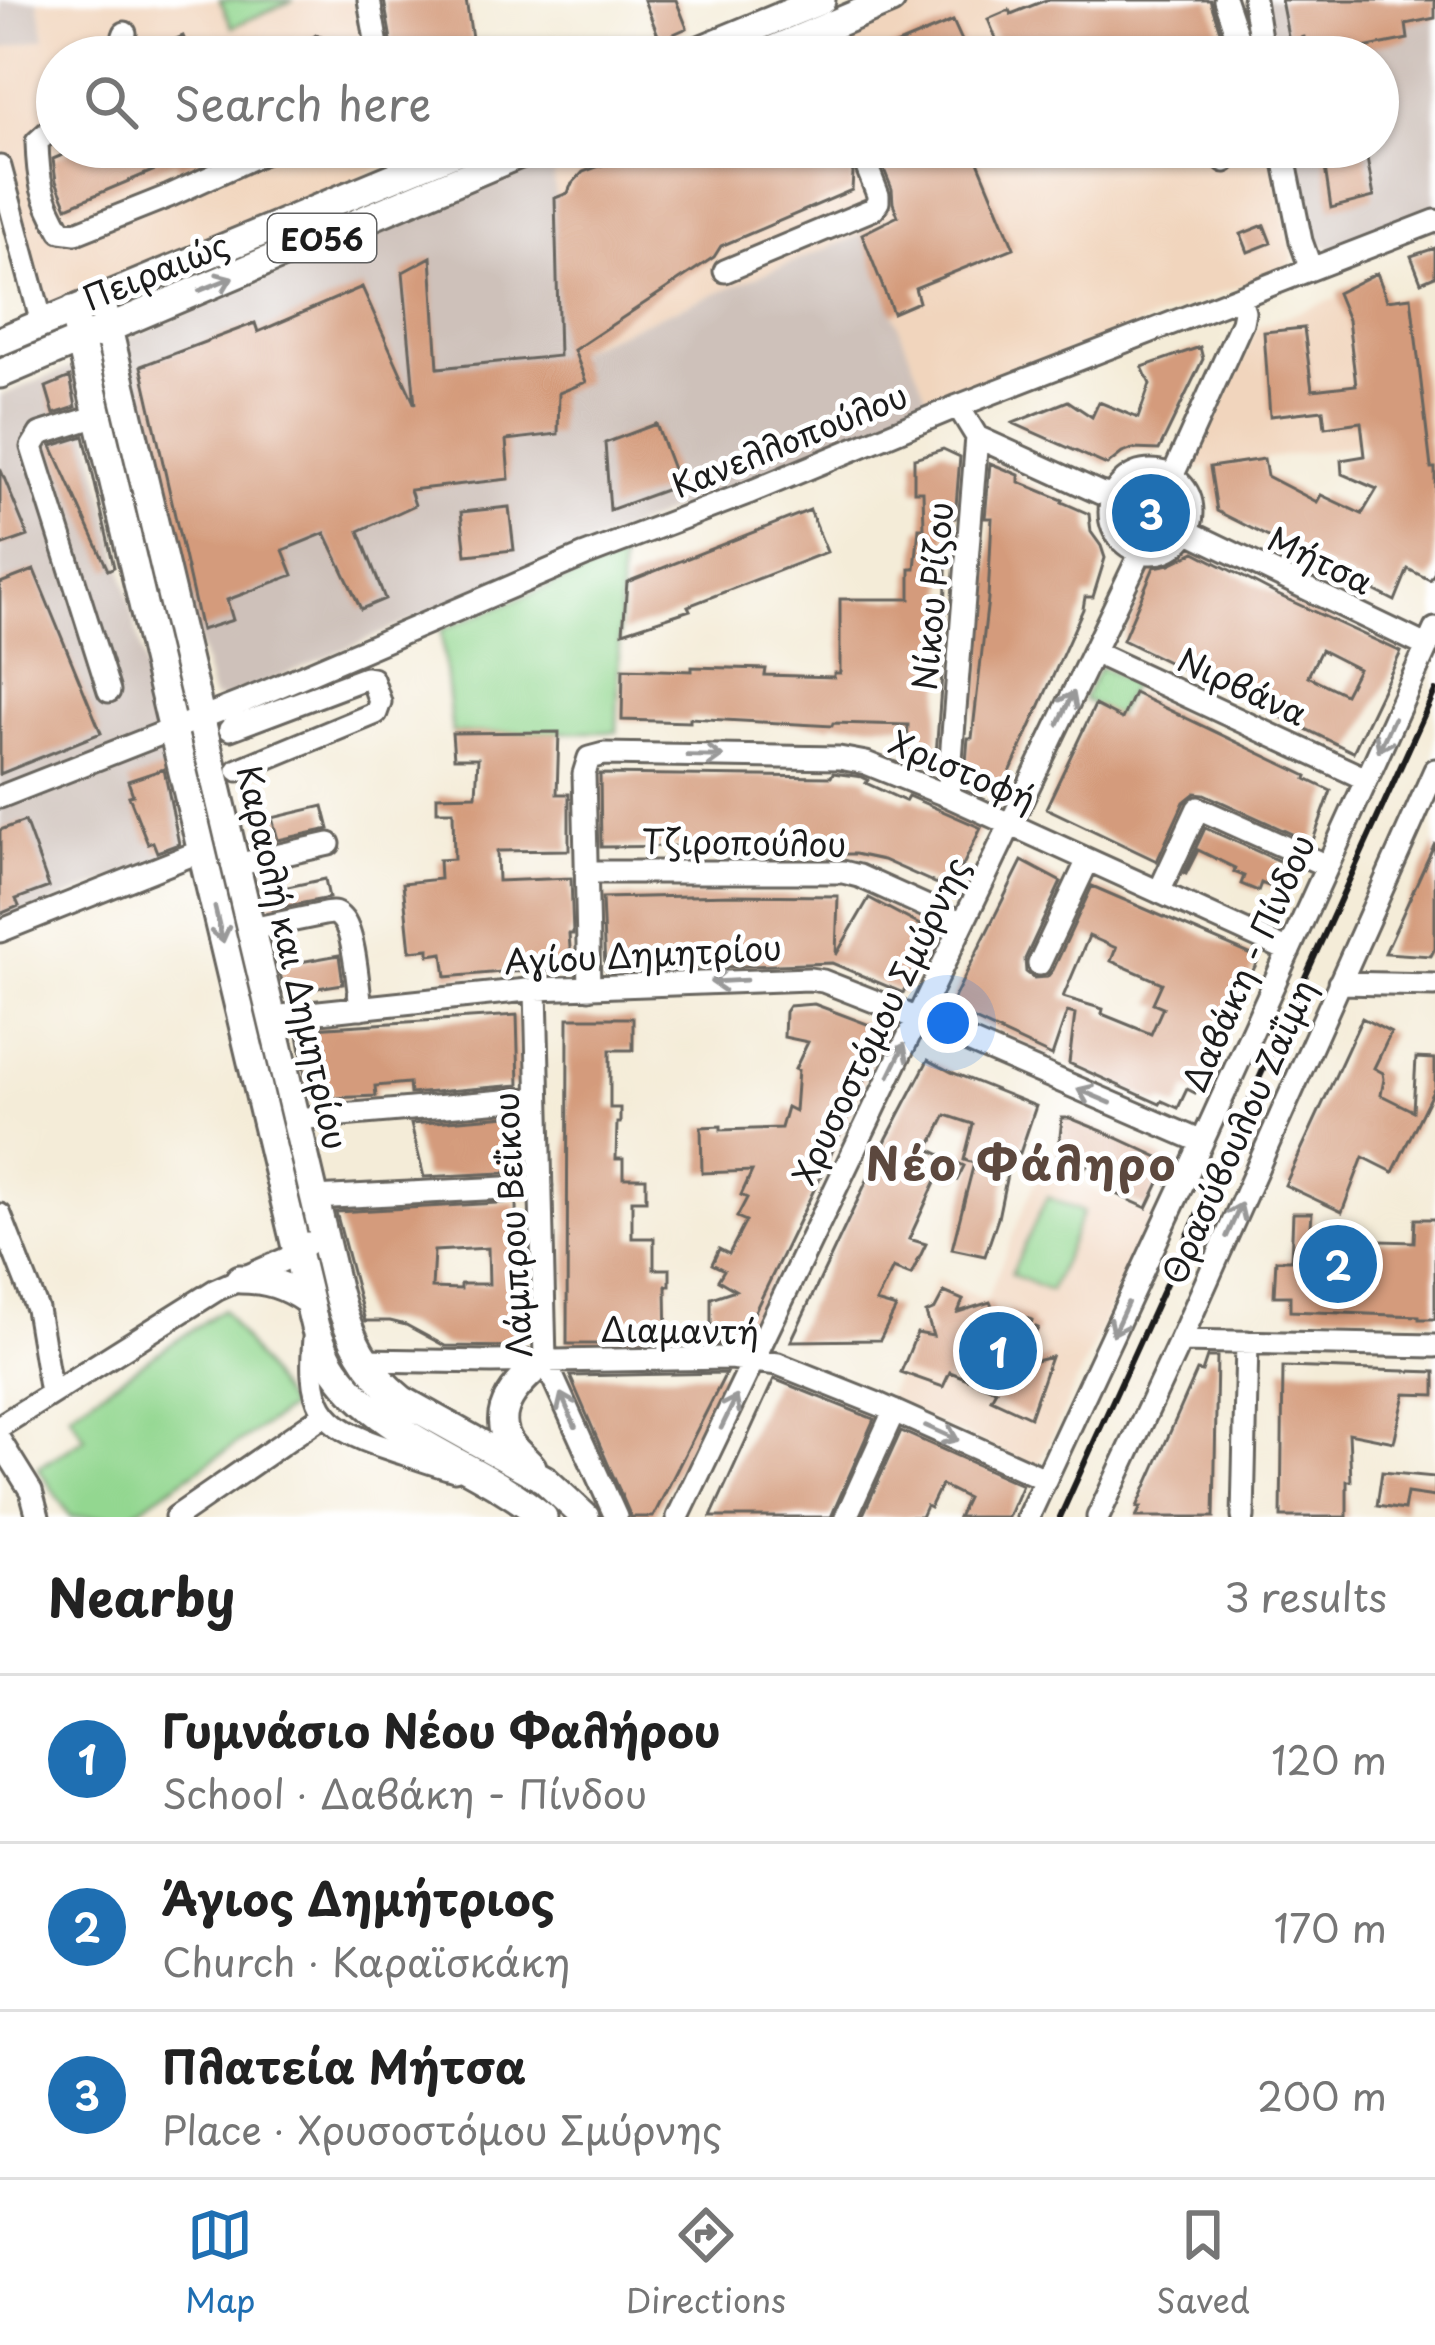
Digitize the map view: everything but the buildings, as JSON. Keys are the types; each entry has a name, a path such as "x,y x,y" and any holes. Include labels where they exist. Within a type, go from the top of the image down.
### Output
{"main road":[{"path":"734,36 821,0"},
{"path":"812,36 891,0"},
{"name":"Πειραιώς","path":"0,340 101,299 383,168"},
{"name":"Πειραιώς","path":"0,374 487,168"},
{"name":"Καραολή και Δημητρίου","path":"101,299 344,1318 362,1360 382,1385 544,1479 585,1517"},
{"name":"Καραολή και Δημητρίου","path":"73,310 311,1313 334,1368 364,1401 544,1517"},
{"path":"240,1279 279,1284 311,1313"},
{"path":"544,1479 510,1444 502,1424 513,1390 545,1360"}],"street":[{"path":"368,0 375,36"},
{"path":"1225,0 1237,36"},
{"path":"1254,0 1260,36"},
{"path":"0,167 42,323"},
{"path":"38,168 44,201 61,231 76,233 227,168"},
{"path":"725,271 873,209 878,194 867,168"},
{"path":"1286,168 1311,269"},
{"name":"Κανελλοπούλου","path":"0,797 201,718 317,682 585,555 958,406 986,383 1109,334 1239,297 1435,221"},
{"path":"1172,477 1242,322 1239,297"},
{"path":"958,406 977,437 1113,496"},
{"path":"98,416 40,434 32,447 109,691"},
{"name":"Νίκου Ρίζου","path":"948,796 977,437"},
{"path":"1138,474 1172,477 1191,504 1187,531 1177,544 1157,553 1126,545 1113,528 1113,496 1138,474"},
{"name":"Μήτσα","path":"1187,531 1431,637"},
{"name":"Χρυσοστόμου Σμύρνης","path":"678,1517 1141,552"},
{"name":"Δαβάκη - Πίνδου","path":"1028,1517 1431,637"},
{"name":"Νιρβάνα","path":"1093,652 1366,778"},
{"path":"230,729 317,682 365,678 371,680 380,702 376,713 238,770"},
{"name":"Χριστοφή","path":"586,872 584,774 589,758 604,754 838,758 866,763 948,796 1289,951"},
{"name":"Θρασύβουλου Ζαΐμη","path":"1098,1517 1435,770"},
{"path":"1159,892 1198,808 1327,866"},
{"path":"236,866 329,844"},
{"path":"0,931 201,851"},
{"path":"1039,964 1088,860"},
{"path":"586,872 589,988"},
{"name":"Τζιροπούλου","path":"586,872 843,872 963,923"},
{"path":"251,929 324,914 339,916 348,929 361,1008"},
{"name":"Αγίου Δημητρίου","path":"272,1017 536,989 809,979 1202,1142"},
{"path":"1339,983 1435,985"},
{"name":"Λάμπρου Βεΐκου","path":"536,989 545,1360 616,1517"},
{"path":"296,1119 538,1098"},
{"path":"0,1426 216,1290 296,1253 316,1231 316,1206 541,1186"},
{"path":"0,1215 37,1309 51,1393"},
{"path":"311,1313 314,1388 336,1427 357,1439 486,1477"},
{"path":"1180,1340 1435,1346"},
{"path":"1243,1517 1247,1342"},
{"name":"Διαμαντή","path":"362,1360 753,1360 778,1364 1045,1479"},
{"path":"846,1517 894,1411"},
{"path":"176,1517 325,1414"},
{"path":"0,1441 32,1490 38,1517"}],"shaded area":[{"path":"0,0 38,0 45,36 0,49"},
{"path":"38,0 355,0 362,36 45,36"},
{"path":"902,0 1243,0 1249,36 819,36"},
{"path":"1264,0 1435,0 1435,213 1333,250 1313,239 1296,168 1399,168 1399,36 1271,36"},
{"path":"36,40 36,168 382,168 43,314 0,146 0,49"},
{"path":"518,168 553,168 568,353 862,234 930,405 225,700 213,698 124,341"},
{"path":"553,168 1274,168 1293,258 1288,267 930,405 862,234 559,356"},
{"path":"1412,295 1431,435 1192,469 1257,327 1338,298 1342,304"},
{"path":"74,366 188,849 0,924 0,396"},
{"path":"1041,1167 1153,1216 1037,1468 886,1400 936,1279 986,1301"}],"green space":[{"path":"220,0 294,0 232,27"},
{"path":"621,558 617,732 452,733 441,630"},
{"path":"1100,667 1133,683 1116,716 1083,699"},
{"path":"1047,1197 1083,1212 1050,1291 1011,1274"},
{"path":"223,1309 290,1408 127,1517 71,1517 38,1468 85,1438 69,1413"}],"railway":[{"path":"1060,1517 1435,691"}],"place":[{"name":"Πλατεία Μήτσα","path":"1151,513"},
{"name":"Άγιος Δημήτριος","path":"1338,1264"},
{"name":"Γυμνάσιο Νέου Φαλήρου","path":"998,1351"}],"district":[{"name":"Νέο Φάληρο","path":"1022,1162"}]}
